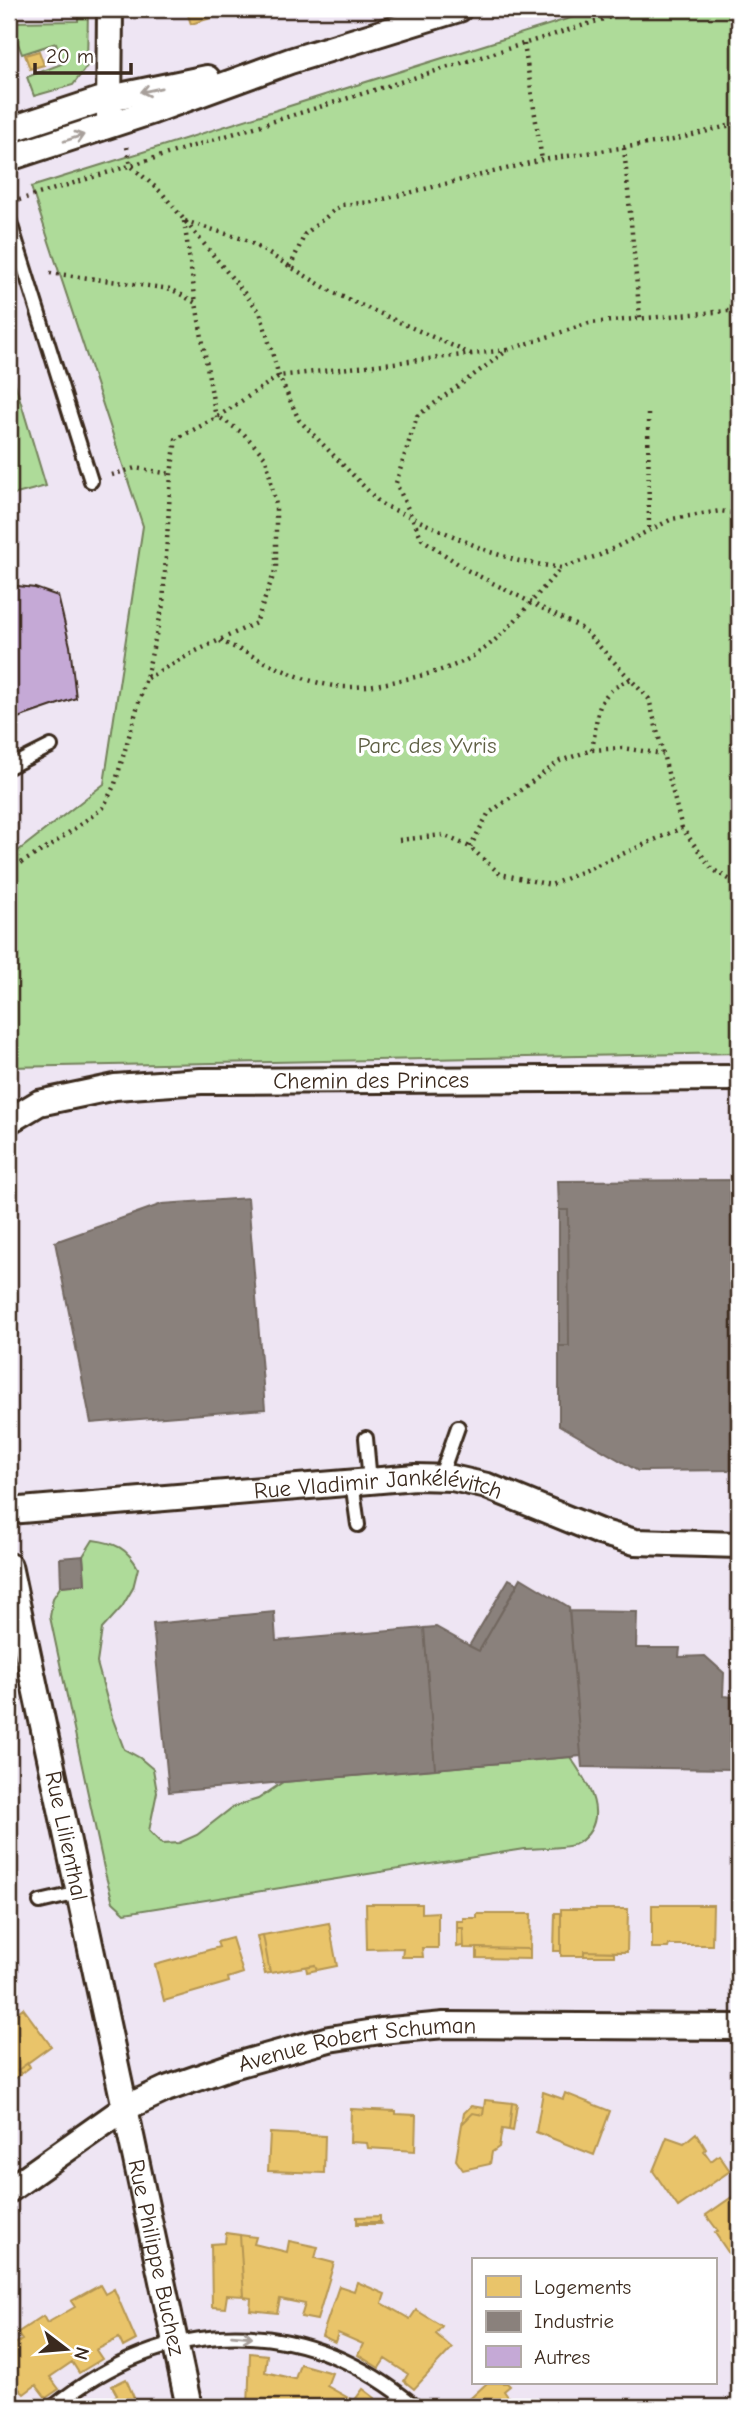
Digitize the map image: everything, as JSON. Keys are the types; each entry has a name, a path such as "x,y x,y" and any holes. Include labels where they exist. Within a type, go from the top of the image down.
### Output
{"street":[{"path":"109,126 110,9"},
{"path":"9,158 109,126 290,61 459,9"},
{"path":"9,130 109,98 290,61"},
{"name":"Chemin des Princes","path":"9,1121 39,1103 115,1087 201,1081 739,1078"},
{"name":"Rue Vladimir Jankélévitch","path":"9,1511 361,1481 440,1478 487,1486 600,1532 635,1542 739,1545"},
{"name":"Rue Lilienthal","path":"9,1566 125,2108"},
{"name":"Avenue Robert Schuman","path":"9,2190 125,2108 189,2081 284,2050 329,2039 444,2025 739,2027"},
{"name":"Rue Philippe Buchez","path":"125,2108 189,2407"}],"lane":[{"path":"9,219 91,481"},
{"path":"9,767 51,746"},
{"path":"440,1478 458,1427"},
{"path":"358,1525 366,1438"},
{"path":"40,1902 79,1893"},
{"path":"53,2407 88,2381 118,2364 175,2342 225,2335 276,2340 339,2359 377,2379 416,2407"}],"path":[{"path":"9,203 636,9"},
{"path":"523,44 542,160"},
{"path":"290,267 305,234 341,205 372,202 542,160 673,141 739,123"},
{"path":"624,148 639,318"},
{"path":"131,166 162,193 260,312 279,376 299,420 381,504 487,551 519,561 561,568 600,555 672,519 720,511 739,514"},
{"path":"184,221 246,240 334,293 472,354"},
{"path":"146,678 256,623 276,568 276,505 266,458 244,434 217,417 184,221"},
{"path":"26,270 171,289 196,303"},
{"path":"9,870 50,846 103,808 115,784 146,678 163,605 171,474 176,439 217,417 279,376 508,350 589,323 739,310"},
{"path":"508,350 417,416 396,483 422,539 467,570 583,629 649,699 682,828 712,869 739,885"},
{"path":"648,414 649,530"},
{"path":"91,481 135,468 171,474"},
{"path":"219,640 301,678 335,687 382,684 448,668 478,653 506,629 561,568"},
{"path":"592,750 602,698 612,687 631,679"},
{"path":"470,847 488,814 560,761 592,750 622,748 663,754"},
{"path":"399,841 443,835 470,847 500,874 551,885 682,828"},
{"path":"9,1903 12,1916"}],"green space":[{"path":"78,9 88,9 87,66 73,85 34,96 27,77 64,63 56,43 22,54 17,41 9,43 9,22 78,21"},
{"name":"Parc des Yvris","path":"599,9 739,9 739,1053 9,1067 9,858 104,784 143,526 31,187"},
{"path":"9,363 46,486 9,496"},
{"path":"93,1540 120,1548 138,1568 133,1588 122,1607 102,1629 97,1663 124,1749 153,1769 157,1792 149,1831 162,1844 179,1843 197,1835 233,1807 258,1799 283,1782 570,1757 584,1778 594,1801 594,1823 588,1834 578,1843 567,1846 524,1849 125,1913 113,1902 105,1873 50,1617 53,1598 61,1586 85,1583 83,1556"}],"building: Logements":[{"path":"186,9 223,9 224,14 191,24"},
{"path":"39,51 44,65 30,69 25,55"},
{"path":"366,1904 422,1904 422,1913 438,1912 438,1948 422,1948 423,1957 402,1957 403,1948 367,1949"},
{"path":"652,1905 713,1905 712,1945 669,1945 668,1948 652,1948"},
{"path":"561,1909 628,1909 627,1952 584,1951 584,1956 561,1956"},
{"path":"555,1913 561,1913 561,1951 554,1951"},
{"path":"477,1914 531,1914 530,1949 464,1948 463,1928 457,1928 457,1921 477,1918"},
{"path":"329,1923 337,1966 317,1970 315,1965 270,1973 263,1935"},
{"path":"457,1928 463,1928 463,1946 457,1947"},
{"path":"263,1935 270,1973 265,1974 257,1936"},
{"path":"232,1938 243,1973 228,1978 229,1982 164,2001 155,1965 219,1947 217,1942"},
{"path":"477,1948 530,1949 530,1959 477,1958"},
{"path":"584,1951 614,1952 614,1956 584,1956"},
{"path":"315,1965 317,1970 307,1972 306,1967"},
{"path":"23,2008 51,2046 18,2070 21,2074 9,2083 9,2019"},
{"path":"28,2063 30,2067 21,2074 18,2070"},
{"path":"543,2092 563,2099 565,2093 610,2111 594,2155 536,2132"},
{"path":"485,2100 512,2103 509,2130 502,2129 499,2147 492,2152 490,2164 463,2170 456,2160 462,2124 473,2113 483,2115"},
{"path":"512,2103 517,2104 513,2131 509,2130"},
{"path":"471,2106 484,2108 483,2115 473,2113 462,2124 464,2113"},
{"path":"351,2109 396,2111 396,2114 416,2115 415,2151 368,2148 367,2143 350,2142"},
{"path":"270,2133 325,2136 324,2173 268,2171"},
{"path":"696,2133 711,2161 719,2155 730,2171 678,2207 653,2171 667,2137 684,2143"},
{"path":"739,2192 739,2275 731,2263 734,2261 715,2233 718,2231 706,2215"},
{"path":"380,2216 380,2222 357,2222 357,2217"},
{"path":"380,2222 381,2224 357,2224"},
{"path":"226,2233 240,2235 244,2296 227,2295 225,2308 212,2307 211,2244 225,2243"},
{"path":"240,2235 256,2237 254,2244 287,2252 289,2241 318,2247 315,2258 334,2263 317,2320 301,2317 305,2304 280,2299 277,2313 250,2310 251,2298 244,2297"},
{"path":"357,2282 385,2294 382,2303 410,2319 416,2310 442,2326 436,2334 452,2348 414,2389 404,2381 408,2374 385,2359 379,2368 358,2355 363,2344 338,2333 335,2342 322,2336 339,2286 354,2291"},
{"path":"100,2285 105,2294 114,2289 136,2340 123,2347 119,2338 96,2350 102,2359 79,2373 72,2362 50,2377 59,2389 46,2398 36,2385 24,2394 14,2384 9,2389 9,2347 22,2340 17,2333 43,2316 47,2323 75,2307 71,2301"},
{"path":"250,2353 267,2355 265,2372 295,2379 300,2364 332,2373 327,2386 354,2401 363,2389 375,2398 369,2407 248,2407"},
{"path":"126,2379 138,2407 99,2407 117,2395 112,2386"},
{"path":"486,2384 508,2384 510,2386 504,2391 515,2407 461,2407"}],"building: Industrie":[{"path":"739,1180 739,1470 638,1471 559,1425 559,1346 569,1346 568,1210 559,1210 558,1181"},
{"path":"248,1198 265,1409 91,1423 55,1242 162,1204"},
{"path":"559,1210 568,1210 569,1346 559,1346"},
{"path":"83,1556 85,1584 61,1586 60,1558"},
{"path":"521,1578 569,1607 581,1756 435,1769 424,1628 436,1627 479,1651"},
{"path":"509,1579 518,1584 479,1651 469,1646"},
{"path":"569,1611 637,1612 636,1648 680,1648 679,1657 705,1656 724,1673 723,1696 733,1697 733,1769 582,1767"},
{"path":"274,1612 276,1641 424,1628 435,1769 169,1792 153,1624"}],"building: Autres":[{"path":"9,585 35,588 58,596 70,646 76,698 9,721"}]}
